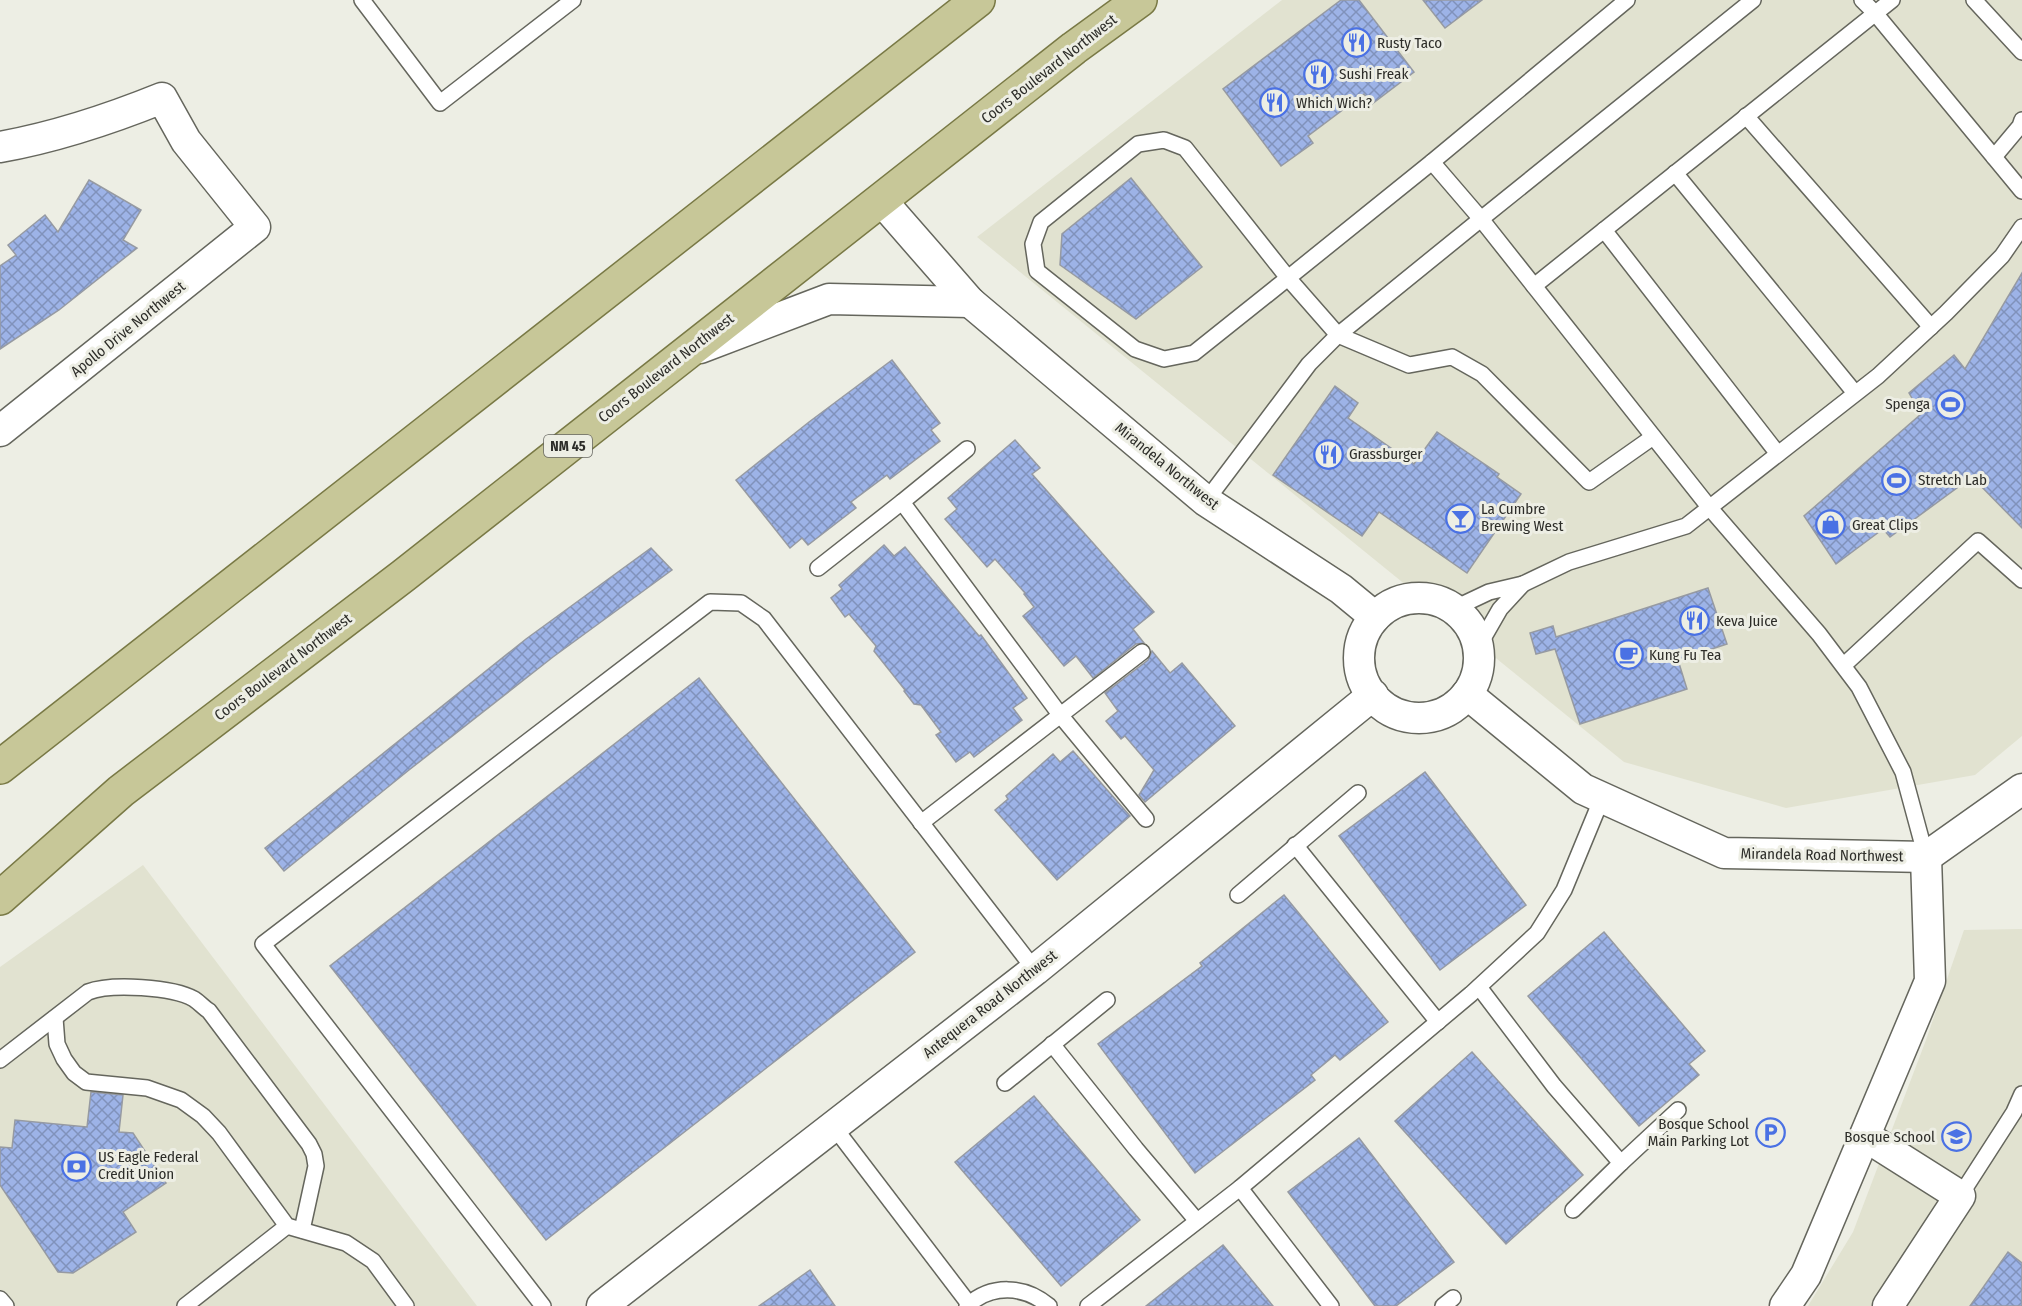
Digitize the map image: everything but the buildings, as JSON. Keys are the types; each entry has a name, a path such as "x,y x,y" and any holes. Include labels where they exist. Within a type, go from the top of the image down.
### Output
{"main road":[{"path":"0,767 978,0"},
{"name":"Coors Boulevard Northwest","path":"0,898 121,791 403,576 1074,48 1140,0"}],"street":[{"name":"Apollo Drive Northwest","path":"0,147 24,143 113,117 162,98 186,141 255,227 0,431"},
{"name":"Mirandela Northwest","path":"881,200 970,302 1206,501 1341,589 1375,617"},
{"path":"686,353 829,299 970,302"},
{"path":"1412,599 1433,600 1453,609 1468,623 1479,656 1476,677 1467,694 1457,705 1438,715 1416,718 1395,714 1378,702 1362,677 1358,656 1363,636 1375,617 1392,604 1412,599"},
{"name":"Mirandela Road Northwest","path":"1467,694 1583,789 1724,853 1926,857 2022,789"},
{"name":"Antequera Road Northwest","path":"602,1306 1035,969 1373,695"},
{"path":"1785,1306 1806,1275 1930,981 1926,857"},
{"path":"1865,1136 1960,1196 1888,1306"}],"lane":[{"path":"362,0 440,103 573,0"},
{"path":"1627,0 1432,162 1288,278 1194,353 1164,359 1135,349 1037,271 1033,244 1041,222 1138,144 1164,140 1185,148 1288,278 1338,335 1410,365 1452,357 1482,374 1589,482 1653,437"},
{"path":"1206,501 1309,364 1338,335 1754,0"},
{"path":"1862,0 2022,191"},
{"path":"1534,286 1892,0"},
{"path":"1974,0 2022,52"},
{"path":"1746,116 1930,327"},
{"path":"1994,157 2020,126 2022,120"},
{"path":"1432,162 1481,219 1709,507 1819,634 1860,687 1903,772 1926,857"},
{"path":"1675,173 1855,393"},
{"path":"1453,609 1489,592 1523,584 1569,562 1686,526 1878,376 2002,256 2022,227"},
{"path":"1604,230 1778,454"},
{"path":"818,568 967,449"},
{"path":"902,502 1060,716 1146,819"},
{"path":"1844,665 1978,541 2022,580"},
{"path":"1477,649 1500,609 1523,584"},
{"path":"543,1306 263,944 710,602 741,603 764,619 1035,969"},
{"path":"921,823 1142,652"},
{"path":"1238,895 1358,793"},
{"path":"1088,1306 1240,1188 1479,987 1537,933 1564,890 1602,798"},
{"path":"1295,845 1438,1022"},
{"path":"0,1060 88,992 100,987 117,986 178,993 194,999 209,1011 309,1144 316,1166 294,1228 185,1306"},
{"path":"1479,987 1554,1086 1621,1163"},
{"path":"1005,1083 1107,1000"},
{"path":"55,1018 57,1044 74,1073 86,1082 147,1088 181,1100 203,1116 219,1133 294,1228 346,1243 373,1261 406,1306"},
{"path":"1052,1044 1197,1221"},
{"path":"1960,1196 2014,1112 2022,1094"},
{"path":"1573,1210 1678,1110"},
{"path":"834,1126 968,1305 985,1294 1003,1289 1021,1290 1039,1298 1048,1306"},
{"path":"1240,1188 1331,1306"},
{"path":"0,1299 6,1306"}],"shaded area":[{"path":"1282,0 2022,0 2022,736 1975,775 1786,808 1624,762 977,237"},
{"path":"143,865 477,1306 0,1306 0,967"},
{"name":"Bosque School","path":"2022,929 2022,1306 1808,1306 1853,1232 1926,1040 1964,930"}],"place":[{"name":"Rusty Taco","path":"1356,43"},
{"name":"Sushi Freak","path":"1318,74"},
{"name":"Which Wich?","path":"1275,103"},
{"name":"Spenga","path":"1951,404"},
{"name":"Grassburger","path":"1328,454"},
{"name":"Stretch Lab","path":"1897,480"},
{"name":"La Cumbre Brewing West","path":"1460,518"},
{"name":"Great Clips","path":"1831,525"},
{"name":"Keva Juice","path":"1695,621"},
{"name":"Kung Fu Tea","path":"1628,655"},
{"name":"Bosque School Main Parking Lot","path":"1770,1133"},
{"name":"Bosque School","path":"1956,1137"},
{"name":"US Eagle Federal Credit Union","path":"77,1166"}]}
